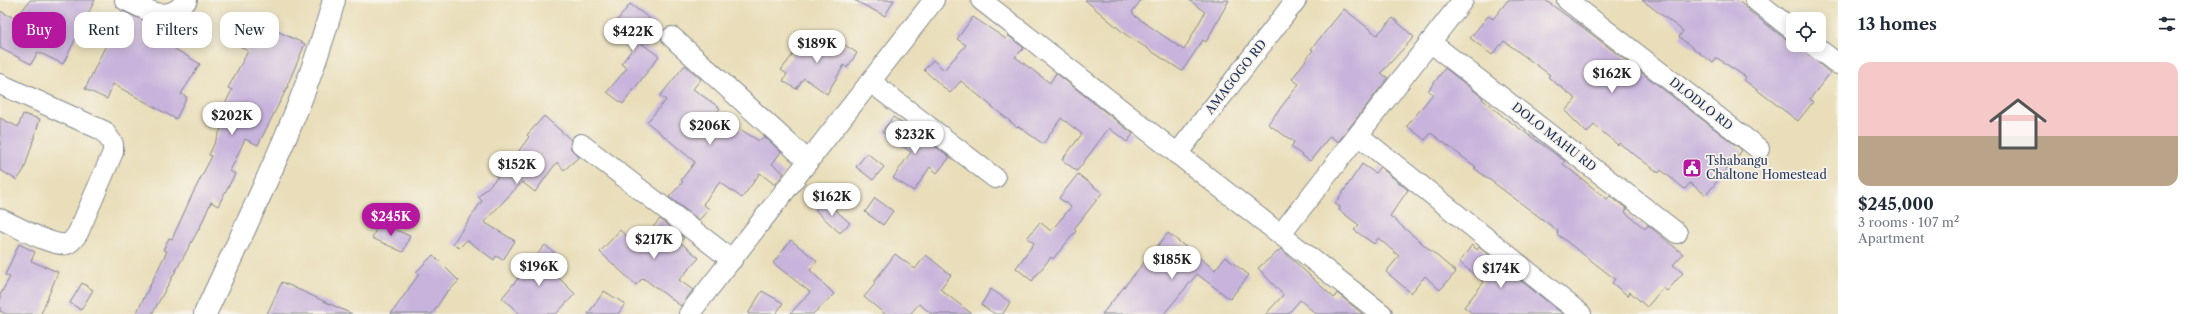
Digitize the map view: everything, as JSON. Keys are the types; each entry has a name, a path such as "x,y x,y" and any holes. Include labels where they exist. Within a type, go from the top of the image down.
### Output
{"street":[{"path":"125,0 155,13 165,15 179,9 187,0"},
{"path":"205,314 291,125 320,46 334,0"},
{"path":"689,314 934,0"},
{"path":"980,0 1382,314"},
{"name":"AMAGOGO RD","path":"1177,154 1296,0"},
{"path":"1281,234 1463,0"},
{"name":"DLODLO RD","path":"1567,0 1759,149"},
{"path":"1755,0 1786,24"},
{"path":"672,37 808,161"},
{"name":"DOLO MAHU RD","path":"1430,42 1677,233"},
{"path":"1822,52 1838,64"},
{"path":"871,82 996,178"},
{"path":"0,84 104,131 113,144 112,152 78,234 72,241 67,244 54,243 0,219"},
{"path":"1358,135 1581,314"},
{"path":"582,144 732,260"}],"building":[{"path":"30,0 95,0 89,12 74,12 74,42 63,64 38,52 31,64 0,48 0,11 12,17 12,48 66,48 66,12 21,12"},
{"path":"854,0 894,0 885,16"},
{"path":"1085,0 1141,0 1132,12 1135,16 1184,50 1205,12 1189,0 1229,0 1206,42 1203,40 1182,71 1125,34"},
{"path":"1508,0 1545,0 1581,26 1742,150 1729,170 1727,169 1706,195 1690,183 1685,189 1661,170 1659,173 1619,143 1618,145 1594,125 1587,133 1565,111 1576,99 1548,77 1550,75 1504,41 1492,55 1470,38 1488,16 1493,19"},
{"path":"1642,0 1738,0 1748,10 1786,39 1786,52 1806,52 1830,73 1810,99 1813,102 1798,121 1744,80 1746,77 1717,58 1713,63 1698,52 1679,37 1683,31"},
{"path":"630,4 657,24 642,44 659,56 623,104 607,92 627,68 621,64 634,47 610,30"},
{"path":"1344,9 1377,35 1393,18 1414,37 1381,73 1388,78 1338,142 1330,136 1310,161 1291,147 1294,142 1268,124 1299,84 1292,79 1313,50 1311,49"},
{"path":"134,16 142,20 142,48 173,48 200,64 181,94 187,97 176,119 113,84 107,99 85,89 104,48 134,48"},
{"path":"973,17 1006,39 1009,36 1024,48 1015,57 1050,83 1056,73 1133,134 1127,142 1109,128 1077,171 1062,160 1082,134 1061,118 1043,144 1018,126 1017,127 961,81 950,93 924,70 933,60 944,70 966,45 957,39"},
{"path":"279,32 305,44 288,86 258,145 245,139 230,171 235,174 218,206 211,202 201,225 152,314 136,314 167,251 163,250 169,238 172,239 212,156 209,155 222,127 215,124 232,90 228,88 248,51 243,48 279,48"},
{"path":"804,35 828,54 837,40 857,53 847,68 844,65 827,94 804,78 796,89 783,81 787,74 781,70 798,48 795,45"},
{"path":"685,65 701,79 693,89 720,108 716,114 759,141 764,136 781,152 772,164 784,173 775,185 760,173 742,198 720,182 703,204 709,209 699,220 669,197 683,182 681,180 695,162 647,122 666,100 660,96"},
{"path":"1445,68 1483,98 1482,99 1505,118 1565,161 1563,164 1607,199 1610,196 1627,209 1625,212 1645,229 1648,225 1683,254 1673,265 1683,273 1667,291 1663,288 1647,307 1630,292 1628,296 1612,283 1615,279 1557,234 1558,231 1474,168 1476,167 1431,133 1425,140 1407,126 1433,94 1428,91"},
{"path":"23,114 40,119 24,170 17,180 0,170 0,118 18,127"},
{"path":"544,116 571,140 571,149 579,157 564,170 557,162 535,192 522,182 484,222 515,241 503,260 496,256 494,260 467,240 459,248 453,243 482,201 478,197 498,177 495,175 502,164 507,167 529,137 527,135"},
{"path":"893,117 950,157 937,173 930,167 914,191 893,178 911,152 882,132"},
{"path":"867,153 884,167 873,180 856,167"},
{"path":"1362,164 1375,173 1380,167 1408,190 1390,216 1456,272 1440,290 1425,276 1411,293 1386,272 1399,256 1378,238 1374,244 1354,230 1359,225 1339,210 1340,207 1335,204"},
{"path":"1078,174 1102,193 1074,229 1076,231 1053,259 1051,257 1032,281 1016,268 1034,243 1027,238 1040,222 1051,231 1071,207 1059,198"},
{"path":"875,198 893,211 883,225 865,212"},
{"path":"824,200 850,223 840,233 815,210"},
{"path":"660,219 684,238 680,242 699,258 679,280 693,290 681,306 643,278 636,285 600,252 620,230 637,246"},
{"path":"379,223 410,236 403,252 372,238"},
{"path":"1168,233 1215,270 1225,257 1249,275 1230,299 1197,274 1164,314 1102,314"},
{"path":"791,240 817,261 810,270 834,294 813,314 790,314 810,292 773,263"},
{"path":"19,244 35,252 31,261 58,272 41,314 6,314 0,311 0,295 10,277 5,275"},
{"path":"545,245 561,258 551,270 575,294 556,314 520,314 502,298"},
{"path":"1472,245 1477,250 1479,247 1514,277 1515,276 1563,314 1473,314 1464,307 1484,282 1459,262"},
{"path":"1281,249 1334,298 1337,293 1363,314 1316,314 1300,300 1288,314 1266,314 1283,295 1258,268"},
{"path":"895,254 915,269 926,255 951,275 940,289 972,314 932,314 919,304 910,314 885,314 864,297 875,284 874,282"},
{"path":"433,255 459,281 446,293 432,314 391,314 419,274 416,272"},
{"path":"282,282 352,314 267,314"},
{"path":"82,283 93,290 81,310 70,303"},
{"path":"991,289 1010,302 1003,314 995,314 981,305"},
{"path":"604,291 625,304 618,314 588,314"},
{"path":"762,291 783,303 776,314 748,314"}],"place":[{"name":"Tshabangu Chaltone Homestead","path":"1692,168"}]}
